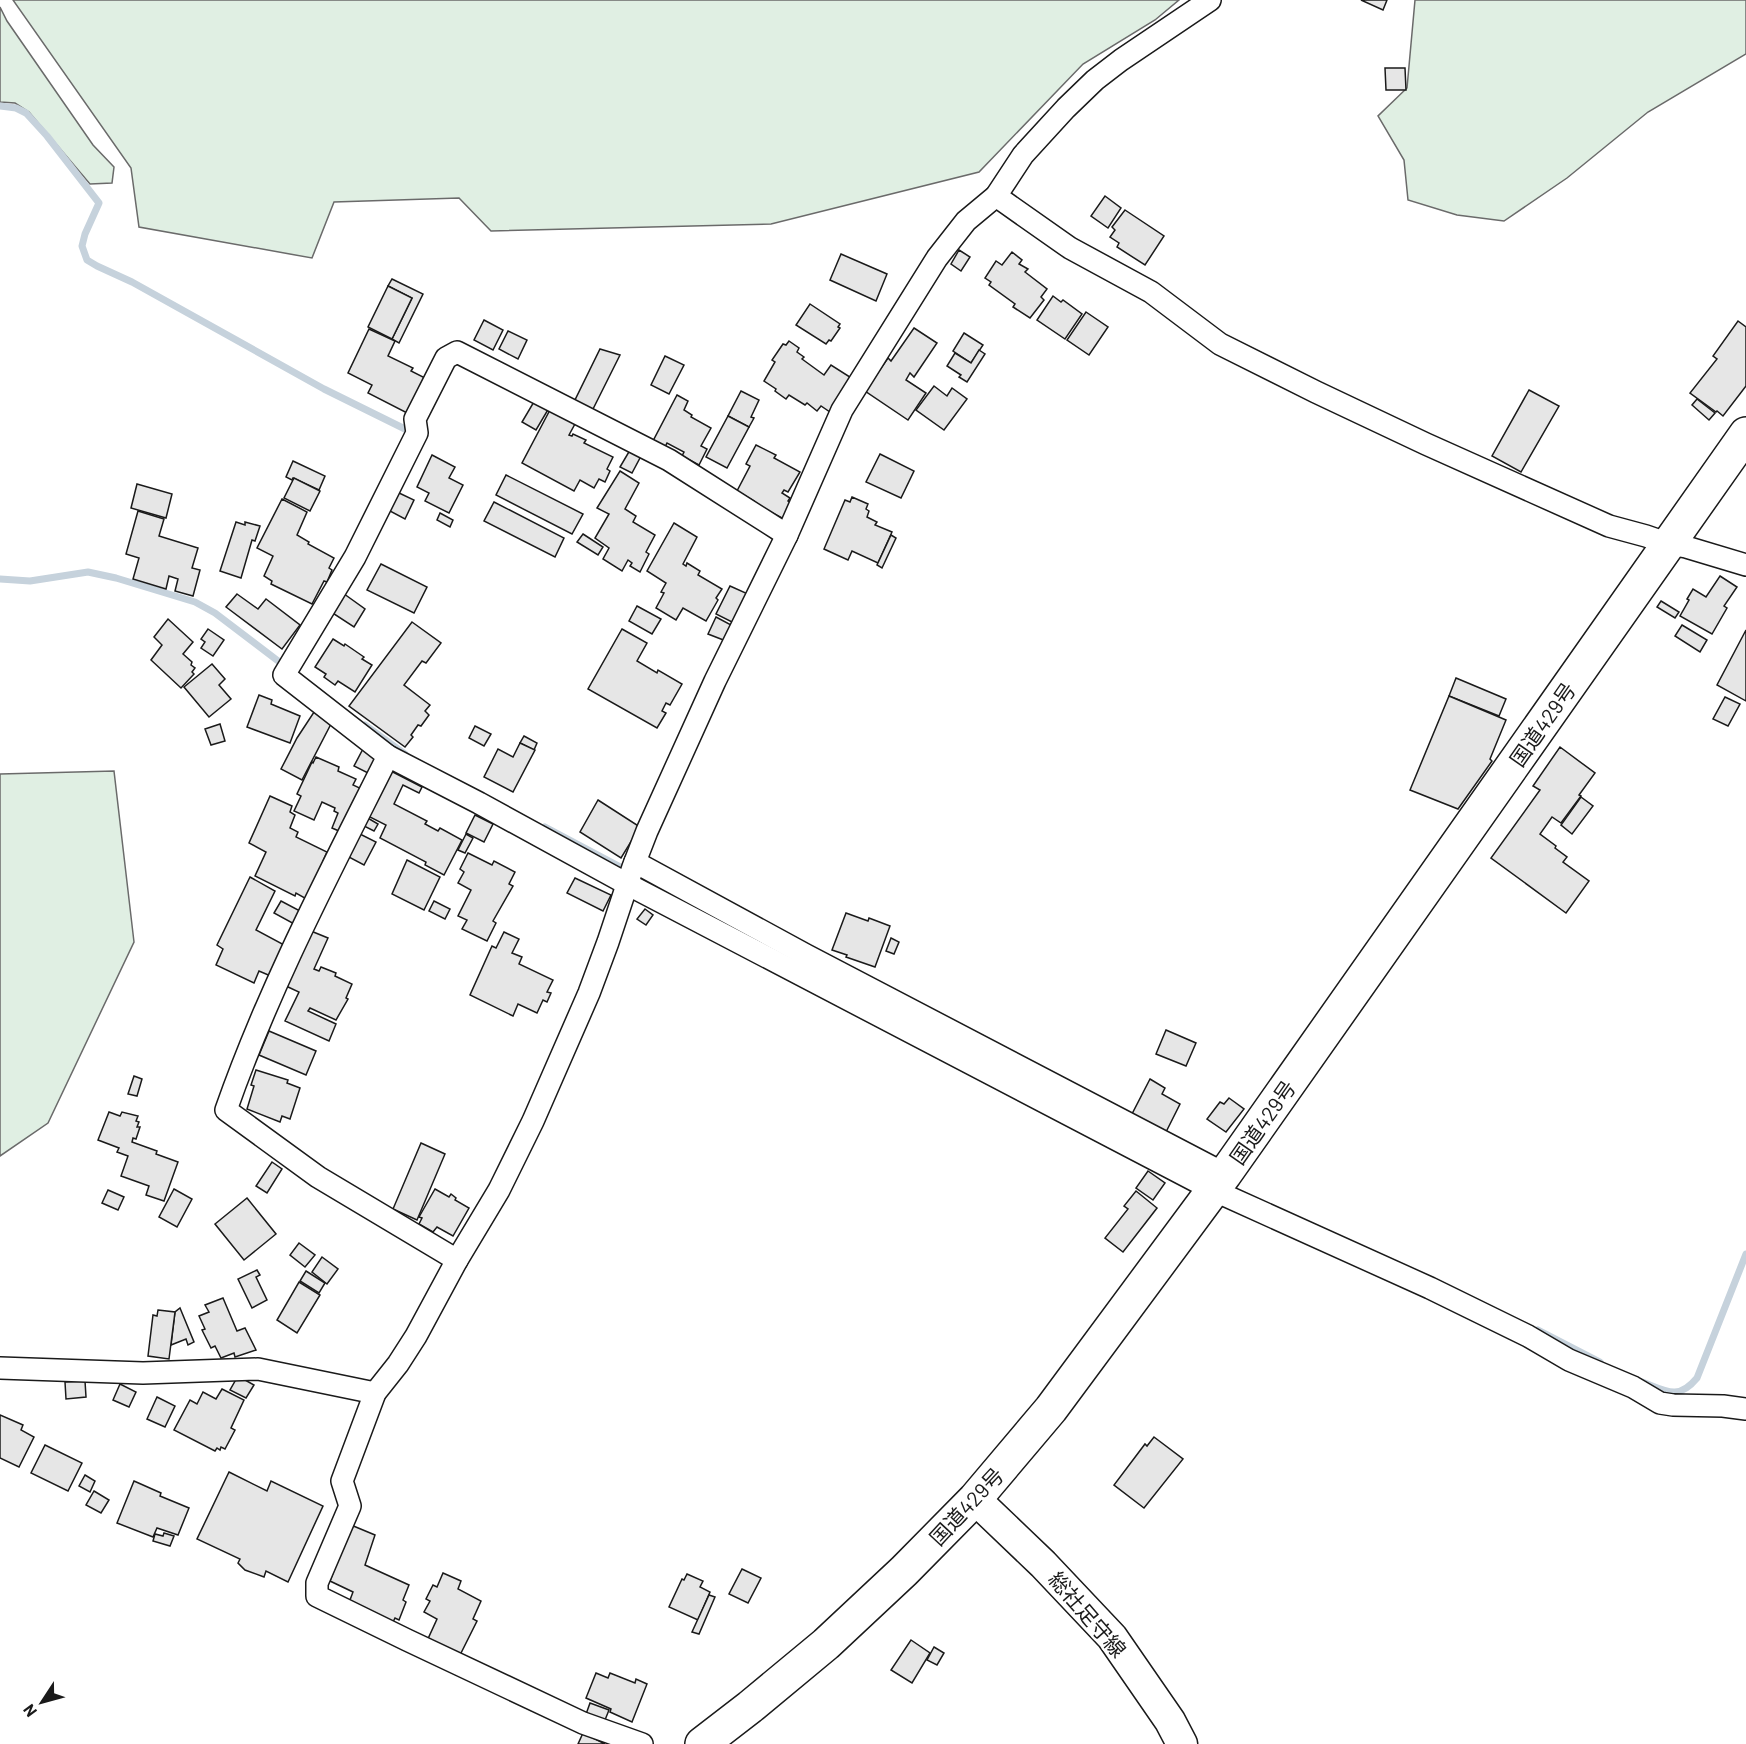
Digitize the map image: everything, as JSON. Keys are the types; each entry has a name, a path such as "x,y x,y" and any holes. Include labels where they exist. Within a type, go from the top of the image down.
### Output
{"highway":[{"name":"国道429号","path":"702,1744 826,1644 904,1571 975,1499 1051,1409 1218,1182 1746,434"}],"main road":[{"name":"総社足守線","path":"975,1499 1044,1564 1112,1637 1170,1721 1182,1744"}],"street":[{"path":"642,1744 583,1723 317,1596 317,1583 350,1506 342,1481 375,1393 416,1336 499,1190 533,1121 589,993 631,873 715,681 787,535 842,410 937,258 966,221 996,196 1023,155 1095,80 1210,0"},
{"path":"996,196 1070,248 1151,292 1220,344 1316,392 1609,526 1746,565"},
{"path":"787,535 669,460 458,352 446,358 415,419 417,433 355,557 285,675 388,756 479,803 806,955 1218,1182 1528,1336 1569,1360 1633,1387 1660,1402 1673,1405 1746,1409"},
{"path":"388,756 309,915 241,1067 226,1110 318,1177 458,1260"},
{"path":"0,1368 143,1373 258,1369 375,1393"}],"green space":[{"path":"13,0 1179,0 1155,20 1083,64 979,172 771,224 491,231 459,198 334,202 312,258 139,227 131,168"},
{"path":"1415,0 1746,0 1746,54 1648,112 1567,178 1504,221 1457,215 1408,200 1404,160 1378,116 1407,88"},
{"path":"0,7 7,21 93,145 114,167 112,183 90,184 29,112 15,103 0,102"},
{"path":"114,771 134,942 48,1123 0,1156 0,774"}],"building":[{"path":"1361,0 1387,0 1383,10"},
{"path":"1385,68 1405,68 1406,90 1386,90"},
{"path":"1105,196 1121,208 1108,228 1091,216"},
{"path":"1125,210 1164,236 1145,265 1117,247 1119,243 1110,237 1115,230 1112,227"},
{"path":"959,250 970,257 961,271 951,264"},
{"path":"1012,252 1022,260 1019,264 1028,269 1025,272 1047,289 1041,297 1044,300 1030,318 1013,307 1015,304 989,285 991,282 985,278 996,261 1002,265"},
{"path":"841,254 887,274 876,301 830,280"},
{"path":"392,279 423,294 399,343 392,339 412,298 388,286"},
{"path":"388,286 412,298 392,339 368,327"},
{"path":"1053,296 1061,302 1063,300 1082,314 1065,339 1037,320"},
{"path":"810,304 840,324 838,327 840,328 831,341 829,340 826,344 796,325"},
{"path":"1086,312 1108,327 1089,355 1067,340"},
{"path":"484,320 503,330 493,350 474,340"},
{"path":"1738,321 1746,327 1746,386 1723,416 1690,393 1717,359 1713,356"},
{"path":"914,328 937,343 914,377 910,373 906,380 926,393 908,420 865,391 888,358 891,361"},
{"path":"369,329 395,341 388,356 413,368 411,371 429,380 411,415 368,393 372,385 348,373"},
{"path":"508,331 527,340 518,359 499,349"},
{"path":"964,333 983,345 971,363 953,351"},
{"path":"789,341 799,348 797,352 804,357 802,359 824,375 831,365 853,379 830,412 821,406 817,411 807,403 805,405 789,395 786,399 764,381 775,362 772,360 783,344 786,345"},
{"path":"600,349 620,355 592,411 574,402"},
{"path":"979,350 985,354 967,382 947,366 955,353 971,363"},
{"path":"665,356 684,365 669,394 651,385"},
{"path":"934,386 947,396 952,388 967,399 944,430 916,410"},
{"path":"1529,390 1559,406 1521,472 1492,456"},
{"path":"741,391 759,400 749,427 728,416"},
{"path":"677,395 688,401 684,410 692,415 691,417 711,428 701,446 707,449 699,465 682,456 684,452 667,443 665,447 653,441"},
{"path":"1697,399 1715,413 1709,420 1692,405"},
{"path":"535,400 549,408 536,430 522,422"},
{"path":"551,408 576,422 569,435 573,434 586,440 584,443 613,457 607,469 610,471 605,482 599,479 594,488 580,480 574,491 522,463"},
{"path":"728,416 749,427 727,468 706,457"},
{"path":"756,445 776,455 774,458 800,472 788,492 784,490 782,493 790,498 788,501 792,503 784,519 753,503 754,501 737,491 750,466 746,464"},
{"path":"630,450 641,456 632,473 620,467"},
{"path":"880,454 914,471 901,498 866,482"},
{"path":"432,455 455,467 449,478 463,485 449,513 425,501 429,493 417,487"},
{"path":"293,461 325,476 319,490 286,477"},
{"path":"620,471 639,483 625,509 636,516 633,522 655,535 646,552 649,554 640,572 630,566 632,563 628,560 622,571 603,559 609,548 595,538 609,514 597,508"},
{"path":"506,475 583,514 572,534 496,495"},
{"path":"294,478 320,491 310,511 284,498"},
{"path":"137,484 172,494 166,518 131,508"},
{"path":"397,492 414,500 405,519 388,510"},
{"path":"852,497 868,504 867,517 877,522 875,525 892,532 878,563 852,551 848,560 824,549 845,500 850,502"},
{"path":"282,499 307,512 297,535 309,542 308,544 334,558 329,568 332,570 327,582 324,581 312,604 271,584 272,581 264,576 273,556 257,548"},
{"path":"494,502 564,538 555,557 484,521"},
{"path":"138,511 164,519 159,536 198,548 192,568 200,570 193,596 175,591 178,579 169,576 166,589 133,579 139,558 126,554"},
{"path":"440,513 453,520 450,527 437,520"},
{"path":"236,522 260,526 255,541 252,540 241,578 220,571"},
{"path":"674,523 697,537 683,564 686,566 687,563 700,571 698,575 722,589 706,621 683,608 676,620 656,608 664,593 661,592 666,583 647,571"},
{"path":"583,534 603,547 598,555 577,542"},
{"path":"891,535 896,538 882,568 877,565"},
{"path":"381,564 427,587 414,613 367,590"},
{"path":"1720,576 1737,587 1724,606 1727,608 1712,634 1680,616 1693,589 1706,597"},
{"path":"730,586 748,594 734,623 716,614"},
{"path":"340,591 365,609 354,627 328,610"},
{"path":"237,594 258,609 266,599 300,625 282,649 226,607"},
{"path":"1661,601 1679,612 1675,618 1657,607"},
{"path":"637,606 661,619 652,634 629,621"},
{"path":"716,617 733,626 726,641 708,634"},
{"path":"168,619 193,642 183,654 192,662 191,665 195,668 192,672 194,674 181,688 151,660 162,645 154,637"},
{"path":"412,622 441,643 426,663 422,661 404,685 430,705 425,711 429,715 421,726 418,725 411,735 413,737 405,747 349,706"},
{"path":"1682,625 1707,640 1700,652 1675,636"},
{"path":"208,629 224,640 213,656 201,648 205,642 201,639"},
{"path":"622,629 647,643 637,661 682,684 670,705 666,703 662,711 666,713 657,728 588,689"},
{"path":"1746,630 1746,701 1717,685"},
{"path":"333,639 344,646 345,644 372,665 355,692 338,681 335,685 324,677 326,674 315,667"},
{"path":"212,664 225,679 219,685 231,699 209,717 184,687"},
{"path":"1456,678 1506,699 1499,716 1449,696"},
{"path":"259,695 272,700 271,704 300,716 290,743 247,727"},
{"path":"1449,696 1506,720 1490,759 1492,761 1458,809 1410,790"},
{"path":"1725,697 1740,704 1728,726 1713,719"},
{"path":"316,709 332,722 302,780 281,769"},
{"path":"220,724 225,741 211,745 205,729"},
{"path":"475,726 491,734 484,746 469,738"},
{"path":"524,736 537,743 534,750 520,743"},
{"path":"520,743 535,750 513,792 484,777 498,749 513,757"},
{"path":"364,747 377,760 370,774 354,766"},
{"path":"1560,747 1595,773 1561,823 1552,817 1540,834 1567,857 1563,862 1589,881 1566,913 1491,858 1540,790 1533,786"},
{"path":"316,757 339,767 338,771 356,779 353,785 366,791 346,834 332,828 338,813 334,811 335,808 322,802 314,820 294,811 301,796 297,794"},
{"path":"387,769 422,787 419,793 403,785 394,804 427,821 425,824 438,831 440,828 462,840 444,875 425,865 426,862 380,838 386,825 364,814"},
{"path":"270,796 292,806 290,812 295,815 290,828 298,832 296,837 327,852 323,861 329,863 310,901 255,876 266,852 249,843"},
{"path":"1581,797 1593,806 1572,834 1561,825"},
{"path":"598,800 640,827 621,858 580,832"},
{"path":"475,815 493,824 484,842 466,833"},
{"path":"366,817 378,824 374,831 362,825"},
{"path":"356,832 376,842 364,865 345,855"},
{"path":"466,834 473,838 465,853 458,850"},
{"path":"468,853 492,865 494,861 515,872 509,884 513,886 493,921 496,923 487,941 462,929 467,920 458,916 471,890 458,883 464,872 460,869"},
{"path":"407,860 440,877 424,910 392,894"},
{"path":"250,877 275,891 256,930 288,947 273,977 259,971 254,983 216,965 223,949 217,945"},
{"path":"575,878 611,895 603,911 567,893"},
{"path":"281,901 302,912 296,925 274,913"},
{"path":"434,901 450,909 445,919 429,911"},
{"path":"645,909 653,915 646,925 637,919"},
{"path":"846,913 890,926 875,967 832,950"},
{"path":"306,929 328,938 314,969 319,971 321,967 336,973 335,976 352,984 346,998 348,999 336,1020 310,1008 308,1011 336,1024 329,1041 285,1021 299,992 286,986"},
{"path":"504,932 519,939 512,953 522,957 519,964 553,980 547,992 551,993 547,1002 543,1000 537,1013 518,1004 513,1016 470,995 492,946 496,948"},
{"path":"891,938 899,942 894,954 886,951"},
{"path":"1166,1030 1196,1043 1186,1066 1156,1054"},
{"path":"269,1031 316,1051 306,1075 259,1055"},
{"path":"256,1070 288,1080 287,1083 300,1088 290,1119 282,1116 280,1122 247,1109"},
{"path":"134,1076 142,1079 137,1096 128,1094"},
{"path":"1150,1079 1165,1088 1162,1094 1180,1104 1166,1132 1132,1114"},
{"path":"1229,1098 1244,1109 1226,1132 1207,1119 1220,1102 1224,1104"},
{"path":"109,1112 120,1116 122,1112 138,1116 137,1127 140,1127 136,1139 133,1138 132,1142 178,1162 164,1201 146,1195 149,1186 121,1176 128,1156 117,1152 119,1148 98,1140"},
{"path":"421,1143 445,1154 417,1220 393,1209"},
{"path":"272,1162 282,1169 267,1193 256,1186"},
{"path":"1148,1171 1165,1183 1153,1200 1136,1188"},
{"path":"174,1189 192,1199 177,1227 159,1217"},
{"path":"435,1189 449,1197 451,1194 456,1198 455,1200 469,1208 453,1236 437,1227 433,1232 419,1224 422,1218 419,1217"},
{"path":"108,1190 124,1197 118,1210 102,1203"},
{"path":"1136,1191 1157,1208 1123,1252 1105,1238 1128,1209 1124,1206"},
{"path":"247,1198 276,1234 244,1260 215,1224"},
{"path":"299,1243 315,1255 305,1267 290,1255"},
{"path":"322,1257 338,1269 327,1284 312,1272"},
{"path":"257,1270 260,1275 256,1277 267,1300 252,1308 238,1279"},
{"path":"306,1271 325,1283 319,1293 300,1281"},
{"path":"299,1282 320,1295 297,1333 277,1320"},
{"path":"223,1298 237,1331 245,1328 256,1350 235,1357 234,1353 221,1358 215,1346 211,1348 202,1330 205,1329 199,1316 209,1312 205,1305"},
{"path":"180,1308 194,1342 188,1345 186,1339 171,1345 175,1312"},
{"path":"158,1310 175,1312 169,1359 148,1356 153,1315 157,1316"},
{"path":"238,1376 254,1385 246,1398 230,1390"},
{"path":"85,1381 86,1397 66,1399 65,1382"},
{"path":"120,1384 136,1392 129,1407 113,1400"},
{"path":"222,1389 244,1400 231,1428 235,1430 225,1449 221,1447 220,1450 217,1448 215,1451 174,1430 190,1400 197,1404 203,1392 216,1399"},
{"path":"157,1397 175,1406 165,1427 147,1419"},
{"path":"0,1415 23,1425 21,1430 34,1437 19,1467 0,1458"},
{"path":"1154,1437 1183,1459 1144,1508 1114,1485 1145,1444 1147,1446"},
{"path":"45,1445 82,1463 68,1491 31,1473"},
{"path":"229,1472 267,1491 271,1481 323,1506 288,1582 266,1571 264,1577 245,1570 238,1563 240,1559 197,1539"},
{"path":"85,1475 95,1481 90,1492 79,1486"},
{"path":"134,1481 161,1493 160,1496 189,1508 178,1535 157,1528 153,1537 117,1523"},
{"path":"94,1491 109,1500 101,1513 86,1505"},
{"path":"351,1525 375,1535 365,1565 409,1585 399,1620 395,1618 392,1624 352,1605 353,1602 350,1600 353,1592 330,1581"},
{"path":"164,1533 174,1536 170,1546 153,1541 155,1534 163,1536"},
{"path":"742,1569 761,1578 748,1603 729,1594"},
{"path":"443,1573 461,1581 458,1589 481,1601 473,1619 477,1621 459,1657 427,1641 437,1619 424,1612 430,1601 426,1599 433,1585 437,1587"},
{"path":"687,1574 703,1581 700,1587 710,1592 698,1620 669,1607 682,1579 684,1580"},
{"path":"709,1595 715,1597 699,1634 692,1632"},
{"path":"911,1640 930,1653 912,1683 891,1670"},
{"path":"934,1647 944,1653 937,1665 927,1660"},
{"path":"596,1673 608,1678 610,1673 635,1683 636,1679 647,1684 632,1722 610,1712 611,1709 586,1698"},
{"path":"590,1703 609,1710 603,1725 585,1717"},
{"path":"583,1733 605,1744 578,1744"}],"waterway":[{"path":"0,106 16,108 26,113 47,136 99,203 82,246 87,260 132,282 324,389 409,431 408,434"},
{"path":"0,579 30,581 88,572 195,602 215,613 286,667"},
{"path":"365,725 405,754"},
{"path":"545,827 679,898"},
{"path":"1642,1382 1665,1391 1678,1392 1684,1390 1697,1378 1746,1254"},
{"path":"1538,1330 1600,1362"}]}
